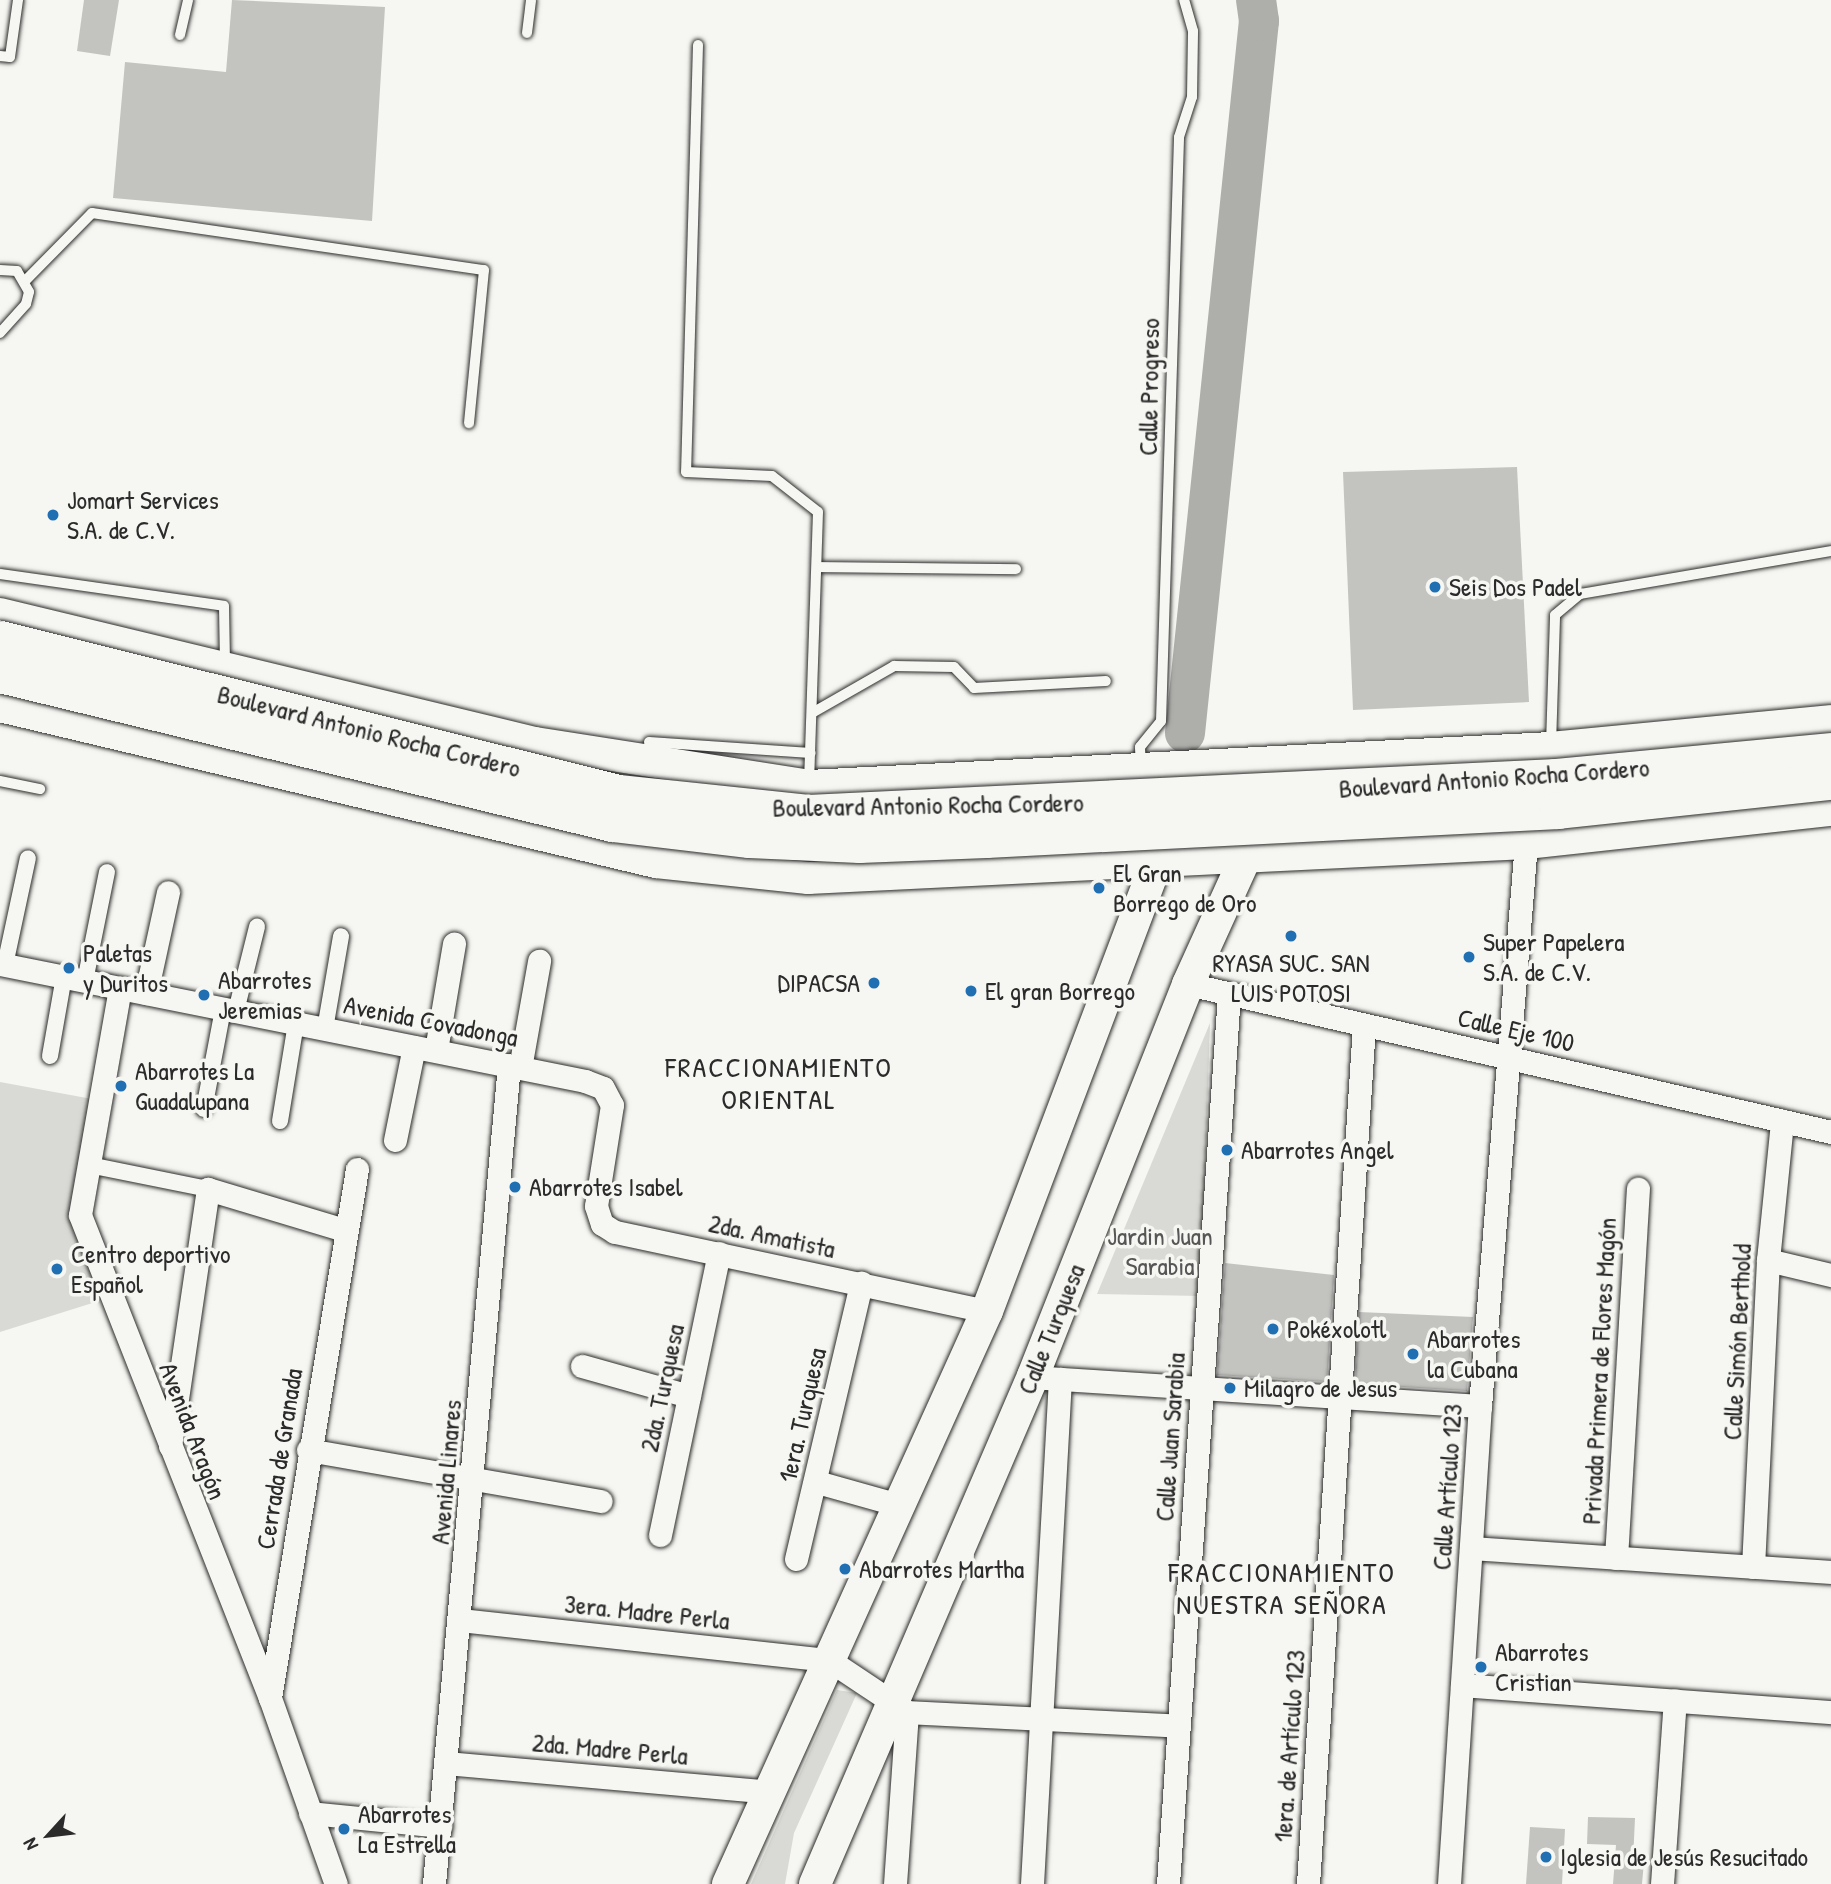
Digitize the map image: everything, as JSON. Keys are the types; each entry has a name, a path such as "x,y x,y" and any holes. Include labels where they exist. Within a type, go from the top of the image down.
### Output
{"highway":[{"name":"Boulevard Antonio Rocha Cordero","path":"0,639 618,793 808,813 1556,777 1831,751"},
{"name":"Boulevard Antonio Rocha Cordero","path":"0,674 612,823 749,839 859,844 1516,812 1831,781"}],"main road":[{"name":"Boulevard Antonio Rocha Cordero","path":"0,614 226,672 548,746 810,782 1060,775 1147,768 1551,748 1831,721"},
{"path":"0,706 656,862 808,878 1158,858 1526,843 1831,810"},
{"path":"1346,760 1319,772 1305,795 1304,809 1307,822 1325,844 1353,852"},
{"name":"Calle Turquesa","path":"815,1884 898,1708 1046,1378 1188,984 1247,854 1245,765"},
{"path":"728,1884 987,1311 1158,858 1147,768"},
{"path":"1060,775 1091,790 1103,817 1095,845 1064,864"}],"street":[{"name":"Calle Artículo 123","path":"1450,1884 1480,1406 1512,1058 1526,843"},
{"path":"2,965 28,858"},
{"path":"50,1056 107,872"},
{"path":"146,993 168,892"},
{"path":"204,1109 230,1010 257,927"},
{"path":"325,1029 341,936"},
{"path":"395,1140 425,1049 454,944"},
{"name":"Avenida Linares","path":"434,1884 514,1066 540,961"},
{"name":"Avenida Covadonga","path":"2,965 514,1066 603,1088"},
{"name":"Calle Eje 100","path":"1188,984 1831,1132"},
{"name":"Avenida Aragón","path":"120,988 80,1215 169,1449 270,1698 336,1884"},
{"name":"Calle Juan Sarabia","path":"1168,1884 1229,994"},
{"path":"280,1121 296,1023"},
{"name":"1era. de Artículo 123","path":"1308,1884 1364,1025"},
{"name":"2da. Amatista","path":"603,1088 611,1105 596,1206 602,1224 615,1233 987,1311"},
{"name":"Calle Simón Berthold","path":"1753,1567 1768,1260 1782,1121"},
{"path":"89,1165 208,1189 345,1230"},
{"name":"Cerrada de Granada","path":"270,1698 308,1450 345,1230 358,1169"},
{"path":"169,1449 208,1189"},
{"name":"Privada Primera de Flores Magón","path":"1616,1558 1638,1189"},
{"name":"2da. Turquesa","path":"660,1535 719,1253"},
{"path":"1768,1260 1831,1275"},
{"name":"1era. Turquesa","path":"796,1559 817,1482 861,1283"},
{"path":"582,1366 689,1396"},
{"path":"1032,1884 1044,1718 1046,1378 1480,1406"},
{"path":"308,1450 601,1501"},
{"path":"817,1482 899,1505"},
{"path":"1471,1548 1831,1572"},
{"name":"3era. Madre Perla","path":"460,1620 829,1660"},
{"path":"829,1660 898,1708 1179,1726"},
{"path":"1462,1685 1831,1712"},
{"path":"1662,1884 1675,1700"},
{"path":"895,1884 898,1708"},
{"name":"2da. Madre Perla","path":"446,1763 769,1792"},
{"path":"310,1813 440,1826"}],"lane":[{"path":"0,56 10,57 18,0"},
{"path":"180,35 188,0"},
{"path":"527,33 531,0"},
{"name":"Calle Progreso","path":"1147,768 1140,747 1161,721 1179,137 1192,96 1193,31 1184,0"},
{"path":"698,45 686,472 772,476 818,512 810,782 1147,768"},
{"path":"0,333 26,304 26,280 92,213 484,270 468,423"},
{"path":"0,270 17,271 26,280"},
{"path":"1551,748 1555,615 1580,594 1831,551"},
{"path":"817,567 1016,569"},
{"path":"0,574 224,606 226,672"},
{"path":"812,713 894,666 954,667 974,688 1107,681"},
{"path":"649,742 811,753"},
{"path":"0,780 40,789"}],"green space":[{"name":"Jardin Juan Sarabia","path":"1210,1023 1201,1296 1097,1294"},
{"path":"0,1082 92,1099 70,1219 102,1300 0,1332"},
{"path":"837,1690 857,1693 794,1833 785,1884 751,1884"}],"building":[{"path":"84,0 119,0 110,56 77,51"},
{"path":"232,0 385,7 372,221 113,198 125,62 226,72"},
{"name":"Seis Dos Padel","path":"1517,467 1529,702 1353,710 1343,472"},
{"name":"Pokéxolotl","path":"1225,1263 1334,1275 1327,1382 1217,1375"},
{"name":"Abarrotes la Cubana","path":"1359,1312 1473,1317 1467,1391 1355,1384"},
{"path":"1588,1817 1635,1818 1633,1861 1644,1862 1642,1884 1613,1884 1616,1845 1587,1844"},
{"name":"Iglesia de Jesús Resucitado","path":"1530,1827 1565,1829 1562,1884 1526,1884"}],"waterway":[{"path":"1185,733 1259,21 1256,0"}],"place":[{"name":"Jomart Services S.A. de C.V.","path":"53,515"},
{"name":"Seis Dos Padel","path":"1435,587"},
{"name":"El Gran Borrego de Oro","path":"1099,888"},
{"name":"RYASA SUC. SAN LUIS POTOSI","path":"1291,936"},
{"name":"Super Papelera S.A. de C.V.","path":"1469,957"},
{"name":"Paletas y Duritos","path":"69,968"},
{"name":"DIPACSA","path":"874,983"},
{"name":"El gran Borrego","path":"971,991"},
{"name":"Abarrotes Jeremias","path":"204,995"},
{"name":"Abarrotes La Guadalupana","path":"121,1086"},
{"name":"Abarrotes Angel","path":"1227,1150"},
{"name":"Abarrotes Isabel","path":"515,1187"},
{"name":"Centro deportivo Español","path":"57,1269"},
{"name":"Pokéxolotl","path":"1273,1329"},
{"name":"Abarrotes la Cubana","path":"1413,1354"},
{"name":"Milagro de Jesus","path":"1230,1388"},
{"name":"Abarrotes Martha","path":"845,1569"},
{"name":"Abarrotes Cristian","path":"1481,1667"},
{"name":"Abarrotes La Estrella","path":"344,1829"},
{"name":"Iglesia de Jesús Resucitado","path":"1546,1857"}],"district":[{"name":"FRACCIONAMIENTO ORIENTAL","path":"779,1083"},
{"name":"FRACCIONAMIENTO NUESTRA SEÑORA","path":"1282,1588"}]}
